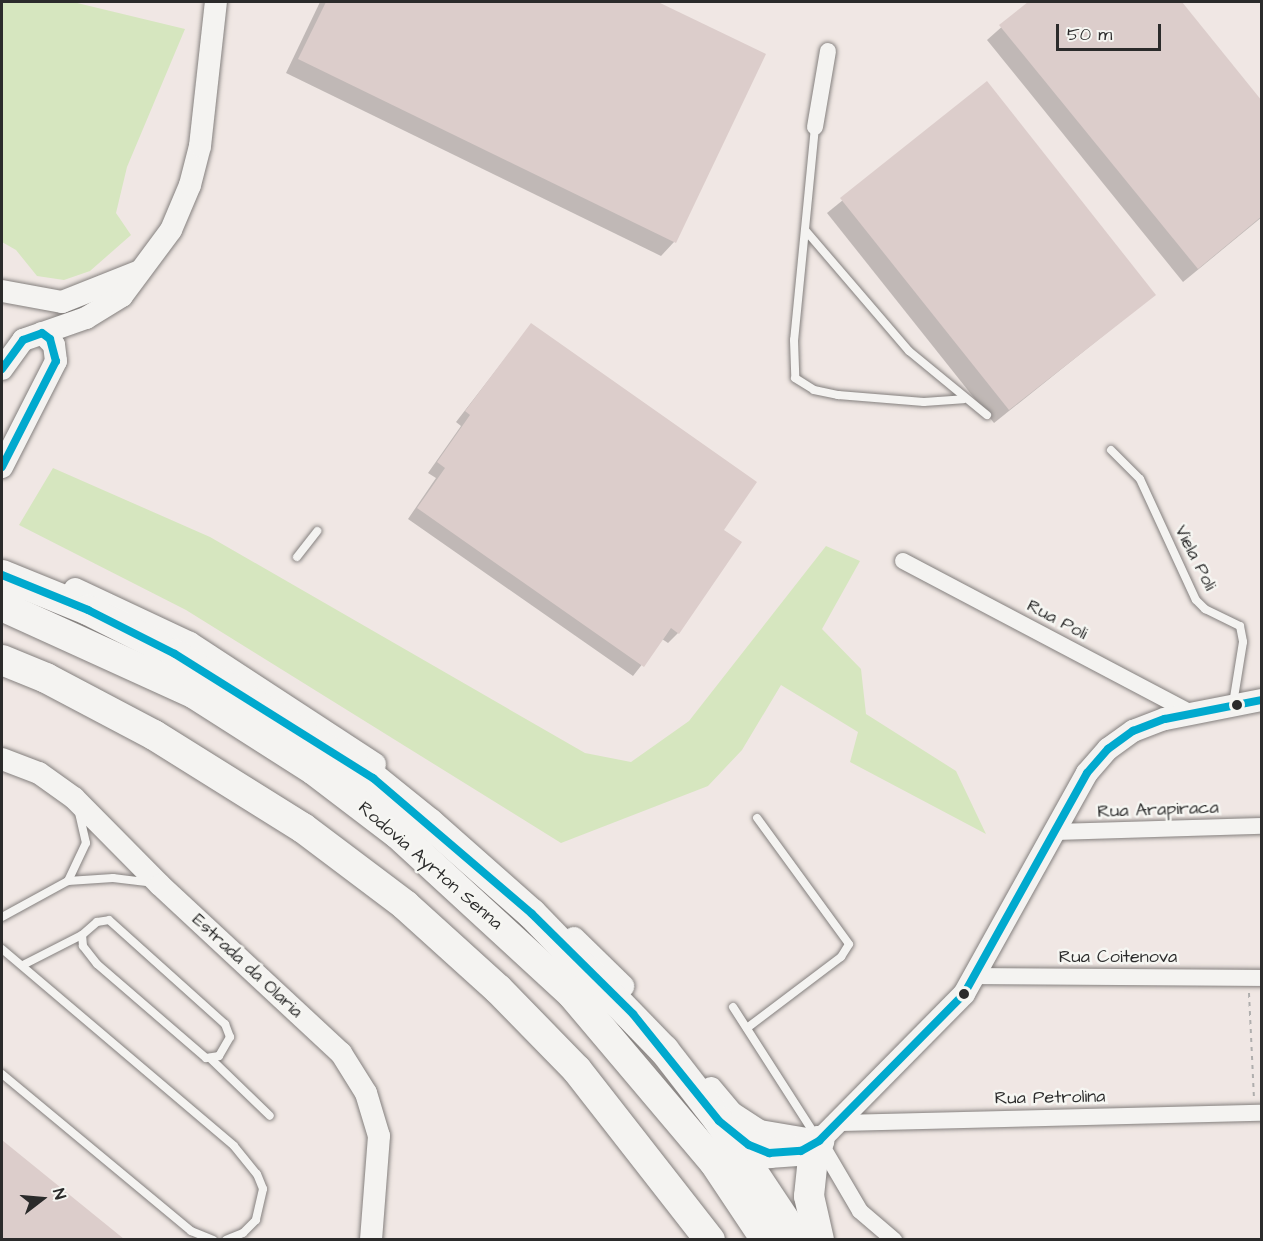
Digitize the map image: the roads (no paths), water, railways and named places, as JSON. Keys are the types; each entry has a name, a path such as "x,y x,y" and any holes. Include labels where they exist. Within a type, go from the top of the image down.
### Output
{"highway":[{"path":"2,575 88,610 175,654 372,778 532,914 640,1023 718,1121 798,1239"},
{"name":"Rodovia Ayrton Senna","path":"2,606 195,694 314,770 399,834 572,994 714,1162 766,1239"},
{"path":"2,660 46,678 154,735 303,828 405,905 498,989 577,1070 710,1239"},
{"path":"718,1121 761,1152 801,1151 829,1132"},
{"path":"819,1239 809,1196 813,1159 829,1132"}],"street":[{"path":"2,369 23,340 108,307 134,284 171,230 190,185 208,103 216,2"},
{"path":"814,127 828,51"},
{"path":"2,291 62,302 144,269"},
{"path":"2,466 56,361 54,345 42,333"},
{"path":"2,559 116,606 190,644 353,748 435,811 598,960 732,1113 760,1131 829,1132 964,994 1087,772 1108,749 1133,730 1193,714 1232,708 1262,700"},
{"name":"Rua Poli","path":"903,561 1193,714"},
{"name":"Estrada da Olaria","path":"2,759 39,772 75,798 160,885 341,1053 359,1077 373,1109 379,1136 371,1239"},
{"name":"Rua Arapiraca","path":"1055,832 1262,826"},
{"name":"Rua Coitenova","path":"975,976 1256,978"},
{"name":"Rua Petrolina","path":"829,1132 1258,1113"},
{"path":"829,1132 860,1211 894,1239"}],"lane":[{"path":"814,127 794,340 795,378 814,390 838,395 924,402 963,399"},
{"path":"806,231 909,351 963,399 987,415"},
{"name":"Viela Poli","path":"1111,450 1140,479 1196,600 1205,609 1240,626 1243,642 1232,708"},
{"path":"297,557 317,531"},
{"path":"68,881 86,843 75,798"},
{"path":"747,1028 841,957 849,944 757,818"},
{"path":"2,917 68,881 113,878 160,885"},
{"path":"23,965 82,936 97,922 116,923 225,1024 229,1043 219,1056 210,1059"},
{"path":"82,936 83,946 97,964 194,1049 210,1059 270,1116"},
{"path":"2,949 234,1146 257,1174 263,1189 256,1220 243,1233 226,1239"},
{"path":"733,1007 829,1132"},
{"path":"2,1074 191,1231 213,1239"}]}
